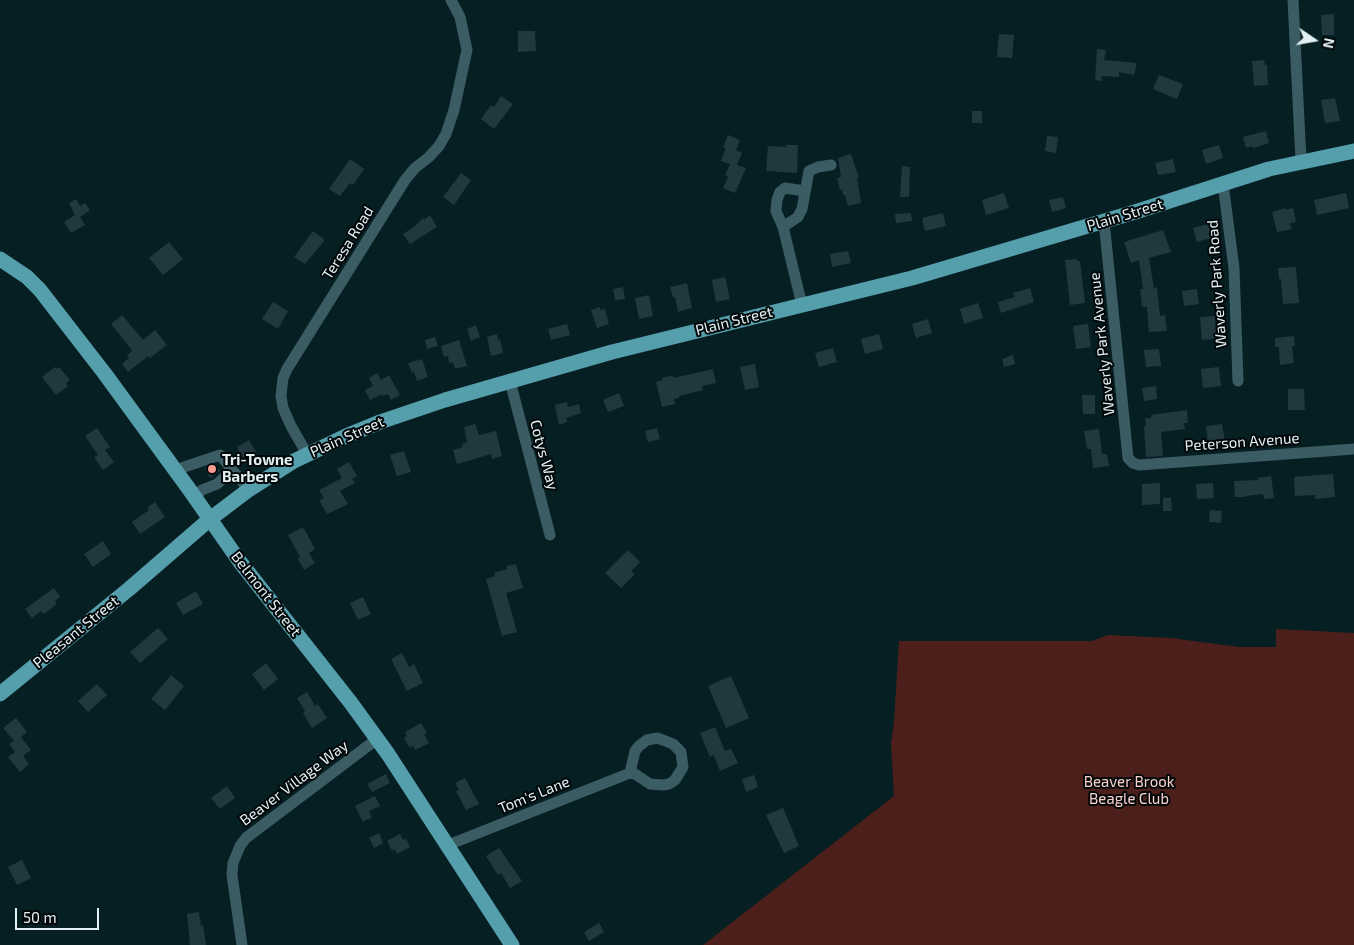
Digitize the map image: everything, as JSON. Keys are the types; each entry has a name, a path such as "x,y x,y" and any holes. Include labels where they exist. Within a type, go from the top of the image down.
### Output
{"main road":[{"name":"Plain Street","path":"151,570 210,519 248,490 307,454 388,419 445,400 645,343 905,280 1104,221 1252,174 1301,161 1354,151"},
{"name":"Belmont Street","path":"0,259 27,277 40,290 176,471 240,562 309,648 377,738 512,945"},
{"name":"Pleasant Street","path":"0,694 151,570"}],"street":[{"name":"Teresa Road","path":"307,454 290,426 283,408 281,396 283,378 405,180 439,146 446,134 454,110 467,50 460,17 451,0"},
{"path":"1293,0 1301,161"},
{"path":"783,227 798,217 802,210 808,171 831,165"},
{"name":"Waverly Park Road","path":"1223,184 1234,268 1238,381"},
{"path":"802,305 783,227 776,211 776,200 780,192 785,188 805,191"},
{"name":"Waverly Park Avenue","path":"1104,221 1128,458 1133,462"},
{"name":"Cotys Way","path":"510,381 550,535"},
{"name":"Peterson Avenue","path":"1133,462 1139,465 1354,448"},
{"path":"176,471 220,454 248,490"},
{"path":"194,496 202,490 214,486 227,475 234,472"},
{"name":"Beaver Village Way","path":"242,945 232,876 233,863 240,846 246,838 377,738"},
{"path":"652,738 663,740 673,744 681,752 683,767 675,780 669,784 650,784 635,774 630,773 635,750 647,740 652,738"},
{"name":"Tom's Lane","path":"448,846 630,773"}],"green space":[{"name":"Beaver Brook Beagle Club","path":"1276,629 1354,633 1354,945 703,945 894,796 891,743 899,641 1092,641 1108,635 1171,638 1239,647 1276,647"}],"building":[{"path":"1334,14 1334,35 1322,35 1321,15"},
{"path":"518,31 535,31 536,51 518,52"},
{"path":"999,34 1014,35 1012,58 997,57"},
{"path":"1097,49 1106,50 1104,60 1137,63 1134,75 1119,72 1119,77 1102,76 1101,81 1095,80"},
{"path":"1264,60 1265,65 1267,65 1268,85 1254,86 1252,61"},
{"path":"1159,75 1183,84 1177,99 1153,89"},
{"path":"501,96 513,104 494,129 481,119 491,105 494,107"},
{"path":"1335,98 1340,121 1325,123 1321,100"},
{"path":"972,111 982,111 982,123 972,123"},
{"path":"1266,131 1269,143 1246,148 1243,137"},
{"path":"728,135 740,140 736,150 742,153 737,165 746,168 735,193 723,188 728,177 725,175 730,164 721,161 726,148 723,147"},
{"path":"1047,136 1058,137 1056,153 1045,151"},
{"path":"786,145 798,145 797,173 766,171 768,146 786,147"},
{"path":"1219,145 1223,158 1206,164 1202,150"},
{"path":"851,154 859,178 857,178 861,203 848,206 845,195 840,190 837,178 841,177 838,158"},
{"path":"350,159 364,169 353,185 350,183 340,196 329,189"},
{"path":"1173,159 1176,172 1158,175 1155,163"},
{"path":"902,166 910,167 909,197 900,197"},
{"path":"461,173 471,180 454,205 443,197"},
{"path":"1004,193 1009,208 986,215 982,200"},
{"path":"1346,193 1349,208 1317,215 1314,200"},
{"path":"1063,197 1066,208 1052,212 1049,200"},
{"path":"76,199 80,206 85,203 90,210 80,217 85,225 71,233 64,222 75,215 69,203"},
{"path":"1285,208 1286,210 1293,208 1296,222 1290,223 1292,229 1277,232 1272,212"},
{"path":"911,213 912,221 896,223 895,214"},
{"path":"943,213 946,226 925,231 922,218"},
{"path":"430,215 437,227 410,244 403,234 423,218 424,220"},
{"path":"1211,223 1215,237 1197,242 1193,228"},
{"path":"1163,230 1171,252 1149,258 1154,288 1157,287 1160,316 1165,315 1167,331 1149,332 1147,307 1142,307 1140,289 1143,289 1139,260 1131,263 1124,242"},
{"path":"313,231 325,240 305,264 294,257"},
{"path":"169,242 183,259 163,275 149,258"},
{"path":"848,251 851,263 832,267 830,254"},
{"path":"1077,259 1077,261 1080,261 1085,303 1070,305 1065,260"},
{"path":"1296,267 1299,303 1283,304 1278,268"},
{"path":"725,277 730,299 716,302 712,280"},
{"path":"687,283 692,308 678,312 675,297 673,297 670,287"},
{"path":"623,287 625,299 615,300 613,289"},
{"path":"1030,288 1034,302 1001,313 998,302 1015,297 1013,293"},
{"path":"1197,289 1199,304 1184,306 1182,291"},
{"path":"649,295 653,316 639,319 635,298"},
{"path":"273,302 288,311 278,329 262,319"},
{"path":"978,303 983,318 964,324 960,309"},
{"path":"600,307 600,310 605,309 609,324 597,328 591,310"},
{"path":"122,315 143,340 155,330 167,345 150,358 148,356 128,372 122,364 129,358 127,356 132,350 111,324"},
{"path":"1215,316 1216,339 1202,340 1200,317"},
{"path":"928,319 932,333 916,338 912,324"},
{"path":"567,324 570,335 551,340 548,329"},
{"path":"1088,324 1091,347 1076,349 1073,326"},
{"path":"476,325 480,337 471,341 467,329"},
{"path":"497,334 503,353 491,356 487,337"},
{"path":"879,334 883,349 865,354 861,339"},
{"path":"1294,336 1295,346 1292,346 1294,363 1280,365 1279,347 1275,347 1275,338"},
{"path":"435,337 438,346 427,349 425,340"},
{"path":"459,340 467,366 455,369 453,362 449,363 448,356 444,357 441,346"},
{"path":"833,348 837,362 819,367 815,353"},
{"path":"1159,349 1161,366 1146,367 1144,350"},
{"path":"1013,355 1015,364 1004,367 1002,359"},
{"path":"422,359 428,377 417,381 408,363"},
{"path":"755,364 759,387 745,390 740,367"},
{"path":"55,367 57,369 59,367 70,380 66,383 68,386 56,395 42,377"},
{"path":"1219,367 1221,386 1203,388 1201,369"},
{"path":"713,369 716,383 702,386 703,390 679,396 679,398 674,399 675,404 662,407 656,382 673,375 674,378"},
{"path":"377,373 381,380 389,375 400,395 391,400 388,394 383,396 382,394 370,400 365,390 373,386 369,378"},
{"path":"1156,386 1157,399 1144,401 1142,388"},
{"path":"1288,389 1304,389 1305,410 1288,410"},
{"path":"619,393 624,406 608,412 603,400"},
{"path":"1082,395 1095,395 1095,414 1083,414"},
{"path":"567,402 568,407 579,404 581,413 566,418 567,422 559,425 555,405"},
{"path":"1187,410 1188,423 1184,423 1185,429 1161,432 1163,456 1146,457 1145,418 1151,418 1151,415"},
{"path":"475,424 479,435 496,431 502,456 492,459 491,454 457,464 453,450 463,447 462,444 467,442 464,427"},
{"path":"1222,424 1225,441 1208,443 1206,426"},
{"path":"97,428 110,447 105,450 114,462 103,470 94,457 98,455 85,436"},
{"path":"657,428 660,439 648,442 645,431"},
{"path":"1099,429 1102,454 1107,454 1109,466 1093,468 1091,449 1087,449 1084,431"},
{"path":"249,440 259,457 246,464 237,447"},
{"path":"404,451 411,472 397,476 390,455"},
{"path":"349,462 357,476 352,479 355,483 340,491 348,504 327,514 319,500 324,498 319,490 342,478 337,469"},
{"name":"Tri-Towne Barbers","path":"216,464 220,471 210,478 204,468"},
{"path":"1333,474 1335,497 1315,499 1315,495 1295,496 1294,477"},
{"path":"1271,476 1274,498 1264,499 1263,494 1235,497 1234,481 1258,480 1257,478"},
{"path":"1160,483 1160,504 1142,505 1142,484"},
{"path":"1213,483 1214,498 1197,499 1196,484"},
{"path":"1163,498 1171,498 1172,511 1163,511"},
{"path":"155,502 165,517 140,534 132,522 149,510 148,507"},
{"path":"1210,510 1222,511 1221,523 1209,522"},
{"path":"303,527 315,549 309,553 315,563 304,570 298,559 300,557 288,535"},
{"path":"103,541 111,554 93,567 84,554"},
{"path":"628,550 640,562 631,571 635,574 621,588 605,573"},
{"path":"516,564 523,588 506,593 517,632 502,636 486,579 495,576 494,573 507,569 507,566"},
{"path":"54,588 60,597 55,601 57,604 44,614 41,611 32,618 25,609"},
{"path":"196,591 203,604 183,615 176,603"},
{"path":"363,597 371,614 358,620 350,603"},
{"path":"158,628 168,639 140,663 130,652"},
{"path":"402,653 409,667 414,664 423,683 407,691 391,659"},
{"path":"266,663 278,679 264,690 252,674"},
{"path":"171,675 184,686 165,710 151,699"},
{"path":"731,676 749,718 726,728 708,686"},
{"path":"97,684 107,695 88,712 78,701"},
{"path":"307,692 315,706 318,704 327,718 312,728 297,698"},
{"path":"16,718 27,732 21,737 31,750 23,756 29,764 20,772 8,757 15,752 9,744 14,741 3,728"},
{"path":"421,723 427,733 424,734 429,743 415,750 413,746 410,748 404,738 407,736 405,732"},
{"path":"715,727 725,751 731,749 738,763 720,771 714,755 710,757 700,733"},
{"path":"386,774 390,783 372,792 367,784"},
{"path":"754,775 758,787 746,792 742,779"},
{"path":"465,778 479,804 466,810 456,791 459,790 455,783"},
{"path":"227,786 235,798 220,809 211,798"},
{"path":"375,796 380,806 369,811 372,817 363,822 355,806"},
{"path":"783,808 799,846 784,853 766,815"},
{"path":"379,833 383,843 374,848 369,838"},
{"path":"400,834 403,840 406,838 410,847 397,854 395,849 392,851 387,841"},
{"path":"499,848 522,881 510,888 501,873 498,875 486,856"},
{"path":"22,860 31,878 17,885 8,867"},
{"path":"199,912 206,945 190,945 187,914"},
{"path":"599,923 604,932 589,941 584,932"}],"place":[{"name":"Tri-Towne Barbers","path":"212,469"}]}
